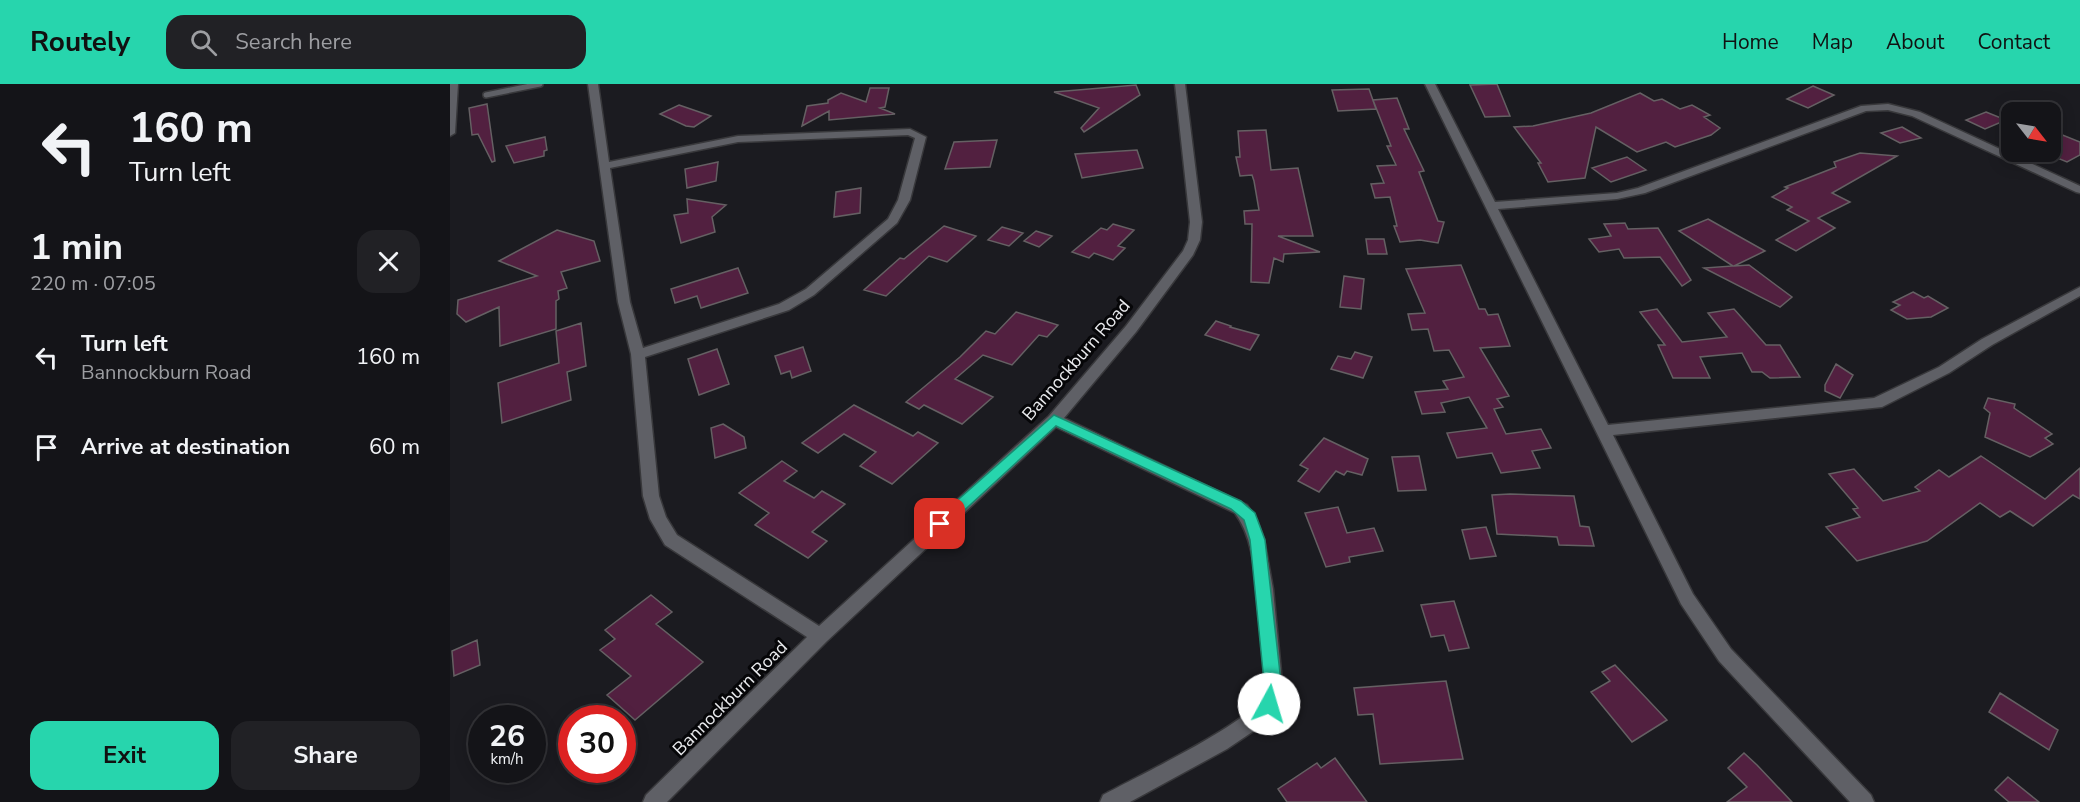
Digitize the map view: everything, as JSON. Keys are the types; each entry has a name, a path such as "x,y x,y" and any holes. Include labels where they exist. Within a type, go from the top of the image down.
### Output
{"street":[{"path":"450,133 453,84"},
{"path":"593,84 624,302 638,354 651,496 663,529 670,540 820,636"},
{"name":"Bannockburn Road","path":"653,802 820,636 1054,420 1131,329 1192,247 1196,222 1180,84"},
{"path":"1430,84 1687,599 1707,632 1742,675 1864,802"},
{"path":"1489,206 1641,191 1865,108 1880,107 1916,114 2080,190"},
{"path":"605,166 738,139 910,132 921,137 904,200 893,220 810,292 784,307 638,354"},
{"path":"1603,431 1877,403 1944,370 1987,342 2080,291"},
{"path":"1054,420 1242,508 1250,517 1258,540 1273,682 1269,704 1254,720 1220,742 1110,802"}],"lane":[{"path":"486,95 540,84"}],"building":[{"path":"1497,84 1510,116 1485,117 1470,85"},
{"path":"1136,85 1140,95 1084,132 1081,128 1099,108 1054,92"},
{"path":"1813,86 1834,95 1808,108 1787,99"},
{"path":"870,88 889,88 885,107 880,108 895,114 829,120 829,111 802,126 807,106 828,103 828,100 841,93 866,102"},
{"path":"1369,89 1376,109 1338,111 1332,90"},
{"path":"1640,93 1654,101 1662,99 1680,109 1692,105 1710,115 1704,117 1720,128 1711,135 1675,147 1666,142 1637,152 1596,127 1585,178 1548,182 1538,163 1541,163 1514,127 1533,126 1591,113"},
{"path":"1397,98 1409,129 1404,129 1424,171 1419,172 1438,221 1444,222 1438,243 1420,240 1400,242 1394,226 1397,226 1390,197 1375,198 1371,184 1384,183 1377,166 1396,165 1387,146 1391,146 1373,100"},
{"path":"487,104 495,161 492,162 478,134 472,135 469,108"},
{"path":"679,105 711,116 694,127 686,126 660,114"},
{"path":"1986,112 2001,118 2001,122 1985,129 1966,120"},
{"path":"1902,127 1921,138 1900,143 1881,133"},
{"path":"1266,130 1271,170 1298,168 1313,236 1278,236 1320,252 1284,254 1283,262 1274,258 1269,283 1251,282 1252,224 1245,224 1244,211 1259,210 1252,175 1240,176 1236,157 1240,157 1238,131"},
{"path":"2061,134 2080,142 2080,155 2067,162 2061,160"},
{"path":"545,137 547,150 544,151 544,156 514,163 506,146"},
{"path":"997,140 990,167 945,169 954,142"},
{"path":"1137,150 1143,168 1082,178 1075,154"},
{"path":"1860,153 1897,156 1832,193 1850,202 1818,218 1835,228 1796,251 1776,240 1809,221 1787,210 1792,207 1772,197 1788,188 1785,187 1836,167 1834,162"},
{"path":"1627,157 1646,170 1611,182 1592,168"},
{"path":"718,162 716,181 687,188 685,169"},
{"path":"861,188 860,213 834,217 836,192"},
{"path":"687,199 726,205 712,217 715,232 681,243 674,215 688,213"},
{"path":"1708,219 1765,251 1734,266 1749,265 1792,297 1780,307 1704,268 1733,266 1679,231"},
{"path":"1625,223 1628,229 1658,228 1691,280 1682,286 1660,257 1624,258 1619,249 1599,252 1589,239 1611,236 1604,224"},
{"path":"1113,224 1134,230 1118,246 1125,248 1113,260 1094,253 1089,258 1072,252 1101,228 1107,230"},
{"path":"944,226 976,236 947,262 929,256 886,296 864,290 900,258 904,259"},
{"path":"1002,227 1023,233 1009,246 988,240"},
{"path":"557,230 594,241 600,261 561,272 567,288 558,291 556,329 500,346 499,307 466,322 457,314 458,300 537,276 499,261"},
{"path":"1036,231 1052,236 1039,247 1024,241"},
{"path":"1366,239 1384,239 1387,254 1368,254"},
{"path":"1461,265 1479,309 1485,309 1488,315 1498,314 1510,346 1480,348 1509,396 1497,399 1503,407 1494,409 1506,434 1541,429 1551,448 1532,451 1540,468 1501,473 1492,453 1457,458 1447,433 1487,428 1469,397 1441,403 1445,412 1422,414 1415,392 1448,389 1443,381 1464,377 1449,350 1434,351 1428,329 1412,330 1408,314 1425,313 1406,269"},
{"path":"738,268 748,293 701,308 697,296 675,303 671,289"},
{"path":"1344,276 1364,279 1361,309 1340,307"},
{"path":"1913,292 1924,298 1928,296 1948,308 1931,317 1907,319 1891,310 1900,305 1893,302"},
{"path":"1657,309 1682,342 1727,337 1708,313 1734,309 1766,345 1780,345 1800,377 1770,378 1762,372 1752,372 1742,353 1700,357 1710,378 1673,378 1658,345 1665,345 1640,312"},
{"path":"1016,312 1058,325 1047,337 1039,335 1012,365 983,355 955,379 993,397 962,424 924,405 919,409 906,402 960,357 986,331 995,334"},
{"path":"1216,321 1259,335 1250,350 1205,335"},
{"path":"581,323 586,366 567,372 571,400 502,423 498,383 559,363 556,331"},
{"path":"803,347 811,371 792,378 790,371 781,374 775,356"},
{"path":"717,349 729,384 699,395 688,359"},
{"path":"1355,352 1372,357 1363,378 1331,369 1338,356 1351,359"},
{"path":"1836,364 1853,375 1840,398 1825,391 1825,385"},
{"path":"1988,398 2015,404 2014,408 2052,434 2045,438 2053,444 2030,457 1985,437 1990,413 1984,408"},
{"path":"854,405 913,436 918,432 938,443 892,484 860,466 876,452 844,434 818,453 802,443"},
{"path":"723,424 744,437 746,448 715,458 711,428"},
{"path":"1324,438 1368,459 1362,475 1347,471 1344,475 1336,471 1319,492 1298,481 1308,469 1300,465"},
{"path":"1419,456 1426,490 1398,491 1392,457"},
{"path":"1981,456 2045,499 2080,468 2080,499 2073,495 2033,526 2010,511 2000,517 1980,503 1927,541 1857,561 1826,527 1860,517 1853,509 1858,508 1829,474 1854,469 1883,501 1920,491 1915,487 1939,470 1949,477"},
{"path":"782,461 797,471 784,481 814,498 822,491 845,504 812,532 827,541 808,558 755,525 769,513 739,493"},
{"path":"1492,495 1574,496 1580,526 1589,527 1594,546 1559,545 1557,537 1497,534"},
{"path":"1338,507 1347,533 1374,528 1383,551 1349,557 1350,562 1326,567 1305,513"},
{"path":"1486,527 1496,556 1470,559 1462,530"},
{"path":"651,595 672,612 656,624 703,662 636,719 636,705 618,705 607,695 631,676 600,650 615,639 605,630"},
{"path":"1454,601 1469,648 1449,651 1444,635 1431,637 1421,605"},
{"path":"477,640 480,665 454,676 452,651"},
{"path":"1615,665 1667,720 1632,742 1591,692 1610,681 1602,672"},
{"path":"1446,681 1463,759 1380,764 1373,714 1358,715 1354,688"},
{"path":"2000,693 2058,730 2049,750 1989,712"},
{"path":"1744,753 1792,802 1727,802 1747,787 1728,768"},
{"path":"1335,758 1367,802 1287,802 1278,789 1317,763 1321,768"},
{"path":"2008,777 2039,802 2009,802 1995,790"}],"route":[{"path":"940,524 1054,420 1242,508 1250,517 1258,540 1273,682 1269,704"}]}
